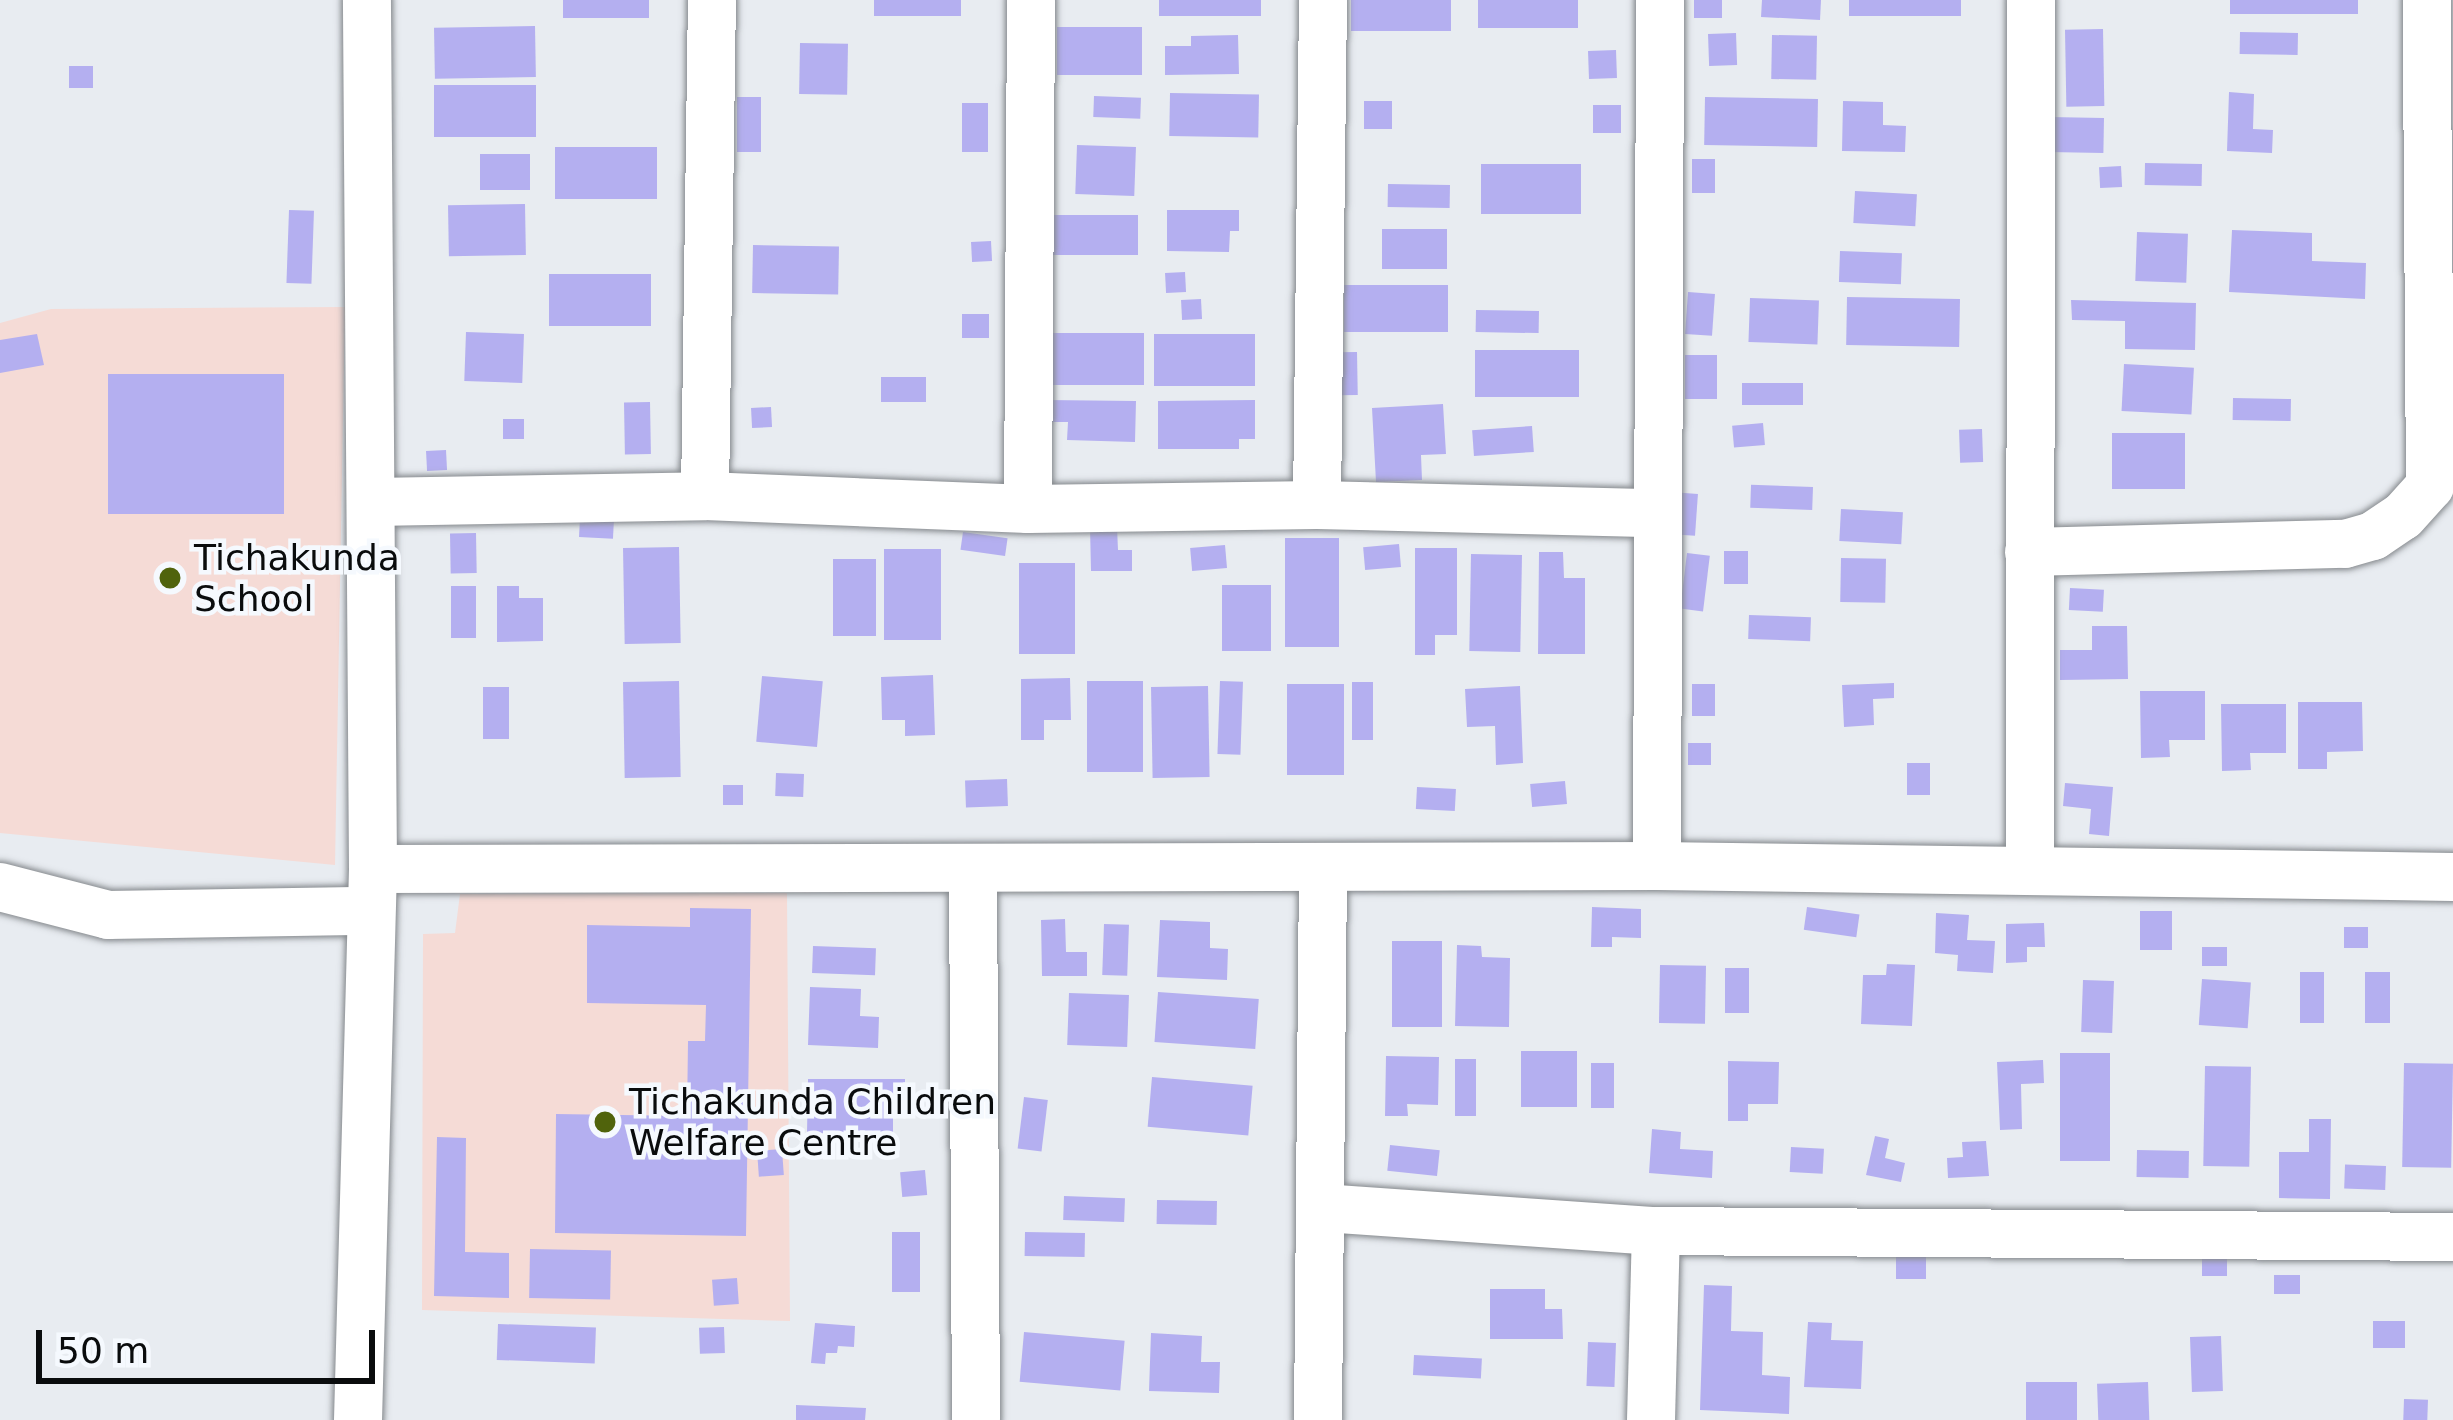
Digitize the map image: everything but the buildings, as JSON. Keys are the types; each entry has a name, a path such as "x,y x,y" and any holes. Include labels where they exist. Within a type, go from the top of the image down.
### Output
{"street":[{"path":"358,1420 372,890 367,0"},
{"path":"705,496 712,0"},
{"path":"1028,508 1031,0"},
{"path":"1317,505 1323,0"},
{"path":"1657,866 1660,0"},
{"path":"2030,870 2031,0"},
{"path":"2029,552 2345,544 2372,536 2403,517 2430,486 2427,0"},
{"path":"373,502 705,496 1028,508 1317,505 1655,514"},
{"path":"0,887 108,915 372,890 973,868 1657,866 2453,877"},
{"path":"973,868 976,1420"},
{"path":"1318,1420 1324,1208 1323,868"},
{"path":"1324,1208 1656,1231 2453,1237"},
{"path":"1652,1420 1656,1231"}],"shaded area":[{"name":"Tichakunda School","path":"345,307 335,865 0,833 0,323 51,309"},
{"name":"Tichakunda Children Welfare Centre","path":"787,893 790,1321 422,1310 423,934 455,933 460,894"}],"place":[{"name":"Tichakunda School","path":"170,578"},
{"name":"Tichakunda Children Welfare Centre","path":"605,1122"}]}
